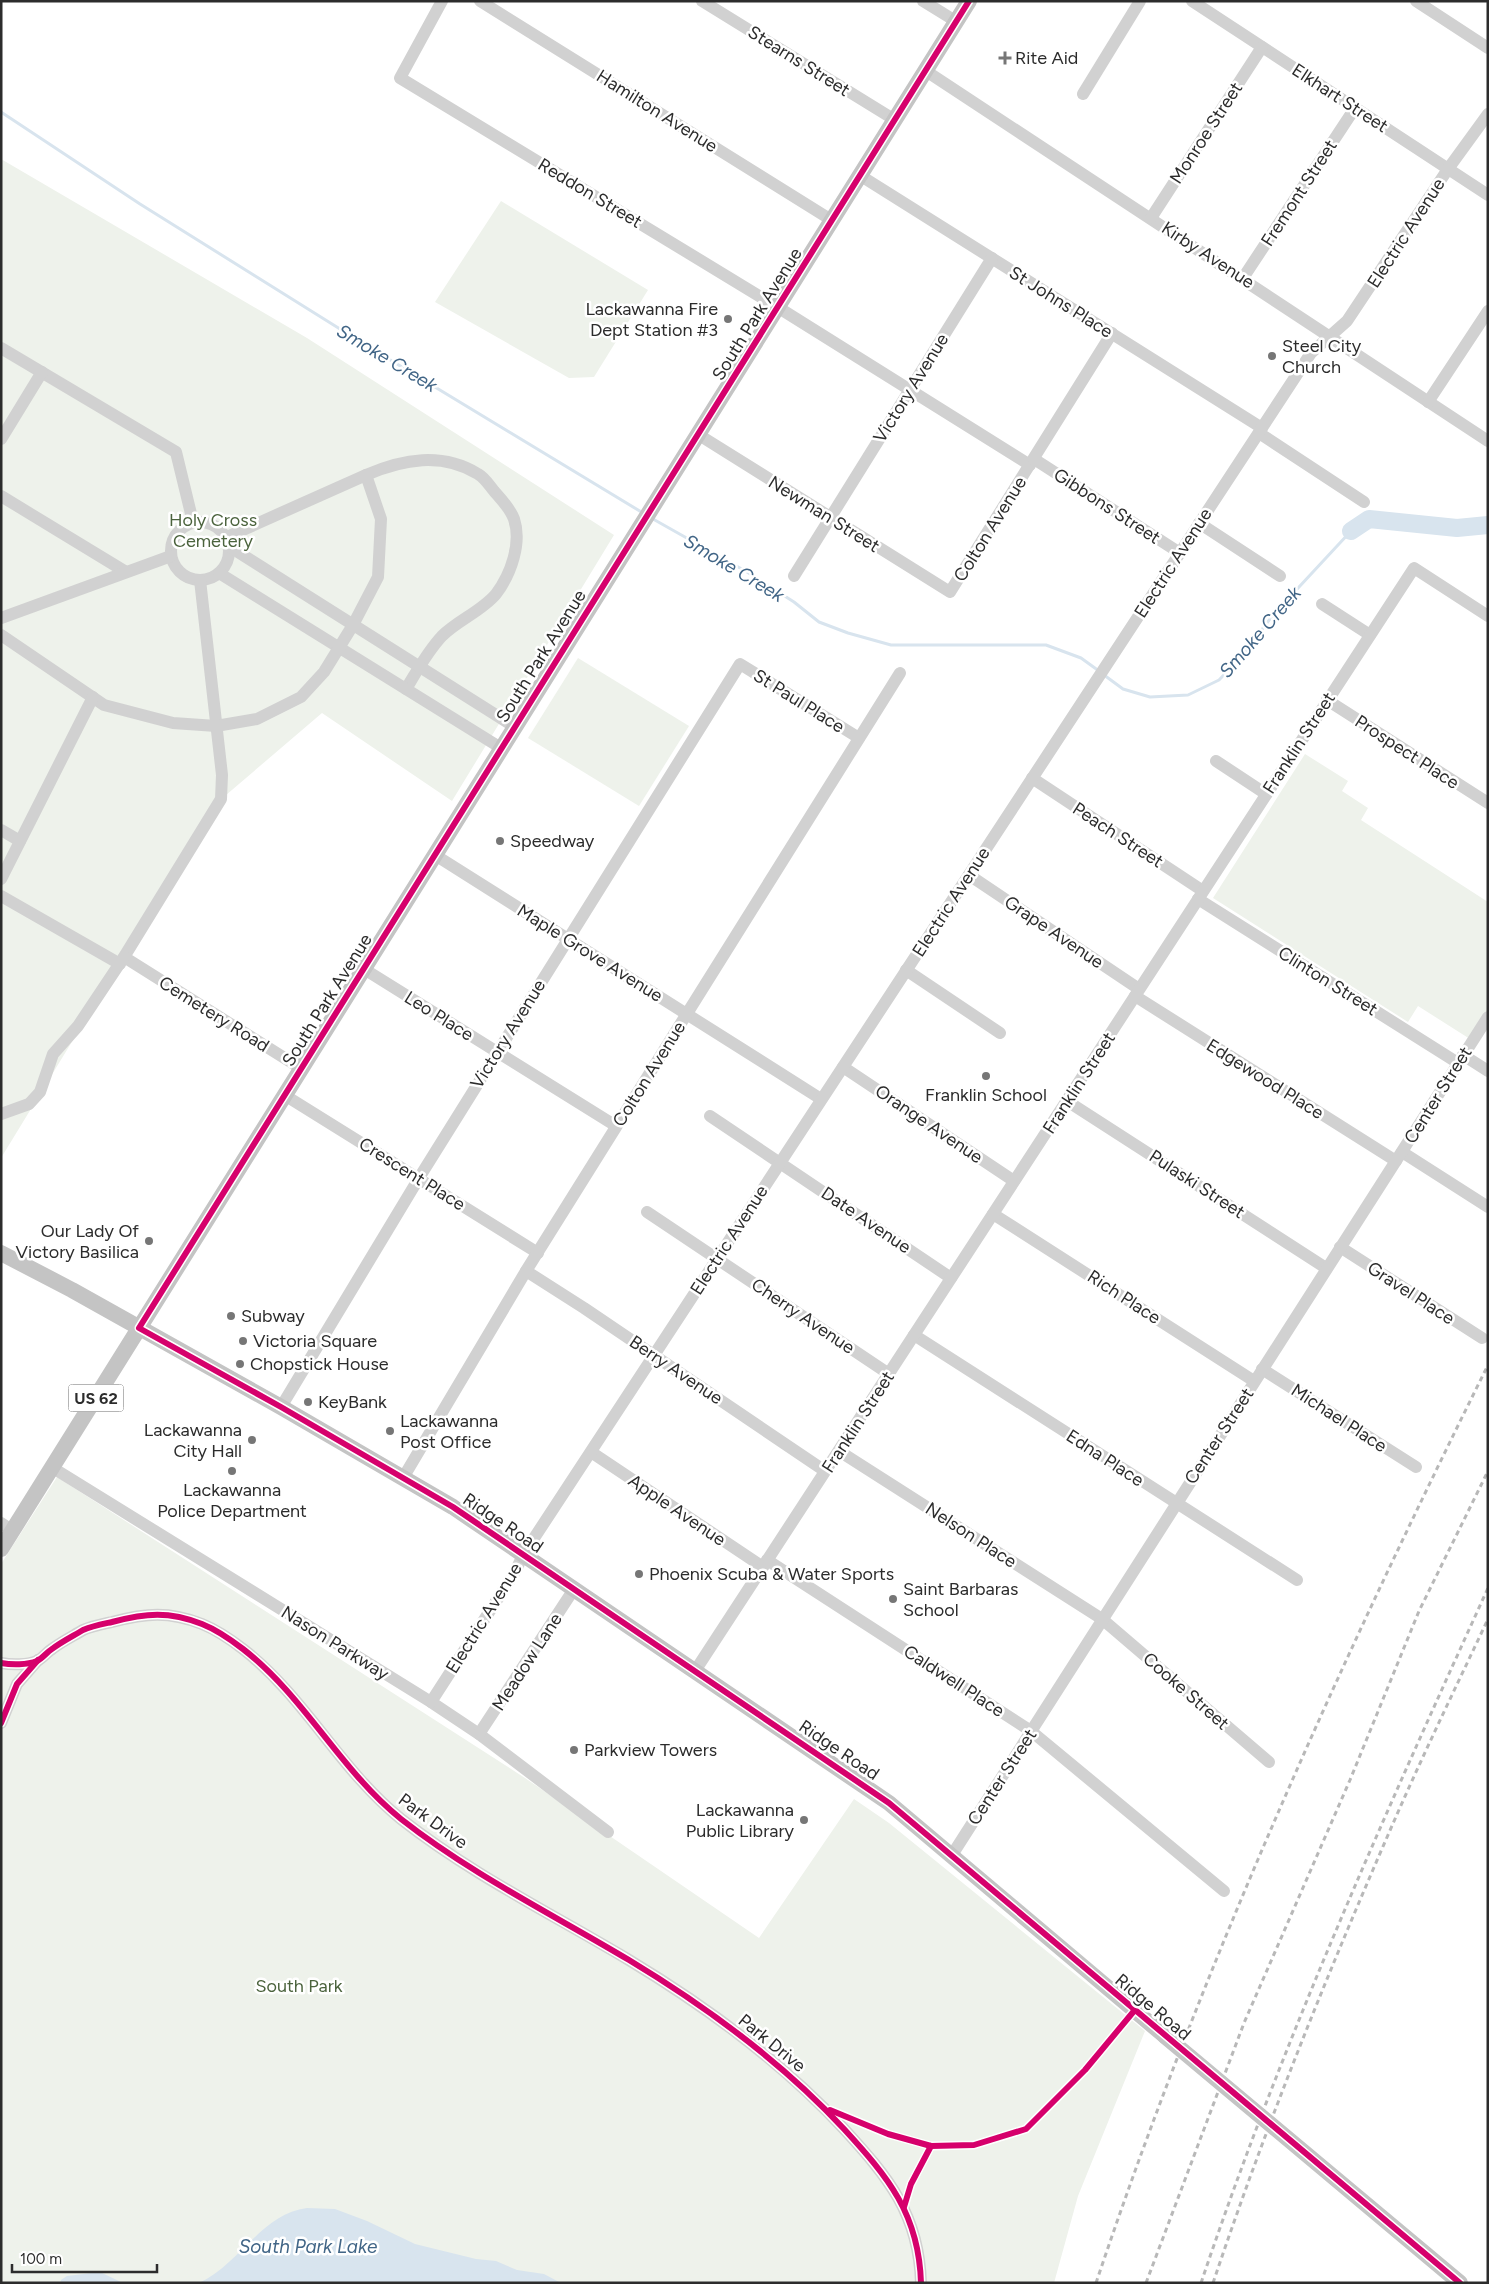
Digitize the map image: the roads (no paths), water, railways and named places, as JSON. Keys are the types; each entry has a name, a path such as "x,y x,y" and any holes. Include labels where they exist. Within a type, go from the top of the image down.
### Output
{"main road":[{"name":"South Park Avenue","path":"1,1549 7,1527 53,1468 969,1"},
{"name":"Ridge Road","path":"1,1253 281,1407 453,1507 889,1803 1460,2283"}],"street":[{"name":"Reddon Street","path":"442,1 400,78 779,308"},
{"name":"Hamilton Avenue","path":"480,1 833,221"},
{"name":"Stearns Street","path":"702,1 895,120"},
{"path":"923,1 957,22"},
{"path":"1083,94 1140,1"},
{"name":"Elkhart Street","path":"1192,1 1488,195"},
{"path":"1416,1 1488,48"},
{"name":"Monroe Street","path":"1151,218 1262,47"},
{"name":"Kirby Avenue","path":"926,70 1488,441"},
{"name":"Fremont Street","path":"1243,278 1354,108"},
{"name":"Electric Avenue","path":"431,1702 515,1572 523,1555 1311,353 1348,321 1448,169 1488,114"},
{"name":"St Johns Place","path":"861,176 1112,334 1260,430 1364,502"},
{"name":"Victory Avenue","path":"794,576 992,258"},
{"name":"Gibbons Street","path":"779,308 910,390 1180,553"},
{"path":"1428,402 1488,311"},
{"name":"Colton Avenue","path":"950,592 1112,334"},
{"path":"1,348 176,452 193,522"},
{"path":"1,439 42,372"},
{"name":"Newman Street","path":"699,435 950,592"},
{"path":"228,542 366,475 398,463 424,459 446,460 481,476 503,500 514,519 517,542 510,571 495,595 447,631 434,645 406,689"},
{"path":"1,634 104,705 172,722 216,726 256,719 301,697 324,672 353,625 378,577 381,519 366,475"},
{"path":"1,496 126,572"},
{"path":"228,542 230,557 220,573 211,578 200,580 180,573 171,556 174,536 183,526 193,522 205,521 215,525 228,542 353,625 514,727"},
{"path":"1199,523 1280,576"},
{"path":"1,618 171,556"},
{"name":"Franklin Street","path":"695,1671 1414,568 1488,616"},
{"path":"220,573 501,748"},
{"path":"1,1114 29,1104 40,1092 53,1054 78,1026 124,960 221,799 222,774 200,580"},
{"path":"1322,604 1370,635"},
{"name":"Victory Avenue","path":"281,1407 419,1178 740,664"},
{"name":"St Paul Place","path":"740,664 859,738"},
{"name":"Colton Avenue","path":"403,1478 616,1126 900,673"},
{"path":"1,878 93,698"},
{"name":"Prospect Place","path":"1327,700 1488,803"},
{"path":"1216,761 1266,794"},
{"name":"Peach Street","path":"1032,778 1201,895"},
{"path":"1,830 20,842"},
{"name":"Maple Grove Avenue","path":"435,855 822,1099"},
{"name":"Grape Avenue","path":"968,875 1137,993"},
{"name":"Clinton Street","path":"1201,895 1461,1059 1488,1071"},
{"name":"Cemetery Road","path":"1,896 124,960 302,1069"},
{"name":"Leo Place","path":"364,969 616,1126"},
{"path":"906,970 1000,1033"},
{"name":"Edgewood Place","path":"1137,993 1399,1157 1488,1207"},
{"name":"Center Street","path":"952,1855 1488,1017"},
{"name":"Orange Avenue","path":"842,1067 1014,1181"},
{"name":"Crescent Place","path":"286,1096 538,1253"},
{"name":"Pulaski Street","path":"1067,1101 1326,1268"},
{"name":"Date Avenue","path":"710,1116 951,1278"},
{"name":"Cherry Avenue","path":"647,1212 889,1374"},
{"name":"Rich Place","path":"993,1214 1254,1381"},
{"name":"Gravel Place","path":"1340,1248 1482,1338"},
{"name":"Berry Avenue","path":"526,1272 654,1355 825,1471"},
{"name":"Edna Place","path":"914,1335 1297,1580"},
{"name":"Michael Place","path":"1262,1369 1416,1467"},
{"name":"Nelson Place","path":"839,1450 1102,1619"},
{"name":"Apple Avenue","path":"591,1452 765,1564"},
{"name":"Nason Parkway","path":"53,1468 431,1702 479,1734 608,1832"},
{"name":"Caldwell Place","path":"765,1564 1031,1731 1224,1891"},
{"name":"Meadow Lane","path":"479,1734 574,1590"},
{"name":"Park Drive","path":"1,1723 17,1684 38,1660 53,1648 86,1629 136,1615 166,1615 185,1618 205,1625 224,1635 257,1660 287,1690 372,1794 400,1818 478,1872 626,1958 698,2004 752,2044 824,2107 884,2174 904,2207 914,2232 920,2261 921,2283"},
{"name":"Cooke Street","path":"1102,1619 1269,1762"},
{"name":"Park Drive","path":"1,1663 12,1664 38,1660"}],"water":[{"name":"South Park Lake","path":"307,2208 335,2209 367,2221 415,2244 476,2259 496,2261 517,2270 544,2274 561,2283 199,2283 226,2265 276,2220 291,2212"},
{"path":"100,2272 123,2283 60,2283 67,2276"}],"waterway":[{"name":"Smoke Creek","path":"1,112 140,204 364,344 643,513"},
{"name":"Smoke Creek","path":"653,519 747,572 794,602 819,622 848,633 891,645 1046,645 1081,658 1099,671"},
{"name":"Smoke Creek","path":"1351,531 1369,519 1457,528 1488,525"},
{"name":"Smoke Creek","path":"1104,675 1123,689 1150,697 1188,695 1219,680 1242,656 1273,615 1351,531"}],"railway":[{"path":"1096,2283 1137,2165 1181,2048 1276,1817 1379,1589 1488,1365"},
{"path":"1146,2283 1244,2023 1350,1780 1419,1611 1488,1471"},
{"path":"1201,2283 1232,2194 1300,2019 1373,1845 1488,1588"},
{"path":"1213,2283 1274,2113 1341,1946 1412,1781 1488,1619"}],"place":[{"name":"Rite Aid","path":"1005,58"},
{"name":"Lackawanna Fire Dept Station #3","path":"728,319"},
{"name":"Steel City Church","path":"1272,356"},
{"name":"Speedway","path":"500,841"},
{"name":"Franklin School","path":"986,1076"},
{"name":"Our Lady Of Victory Basilica","path":"149,1241"},
{"name":"Subway","path":"231,1316"},
{"name":"Victoria Square","path":"243,1341"},
{"name":"Chopstick House","path":"240,1364"},
{"name":"KeyBank","path":"308,1402"},
{"name":"Lackawanna Post Office","path":"390,1431"},
{"name":"Lackawanna City Hall","path":"252,1440"},
{"name":"Lackawanna Police Department","path":"232,1471"},
{"name":"Phoenix Scuba & Water Sports","path":"639,1574"},
{"name":"Saint Barbaras School","path":"893,1599"},
{"name":"Parkview Towers","path":"574,1750"},
{"name":"Lackawanna Public Library","path":"804,1820"}],"park label":[{"name":"Holy Cross Cemetery","path":"213,530"},
{"name":"South Park","path":"299,1986"}]}
